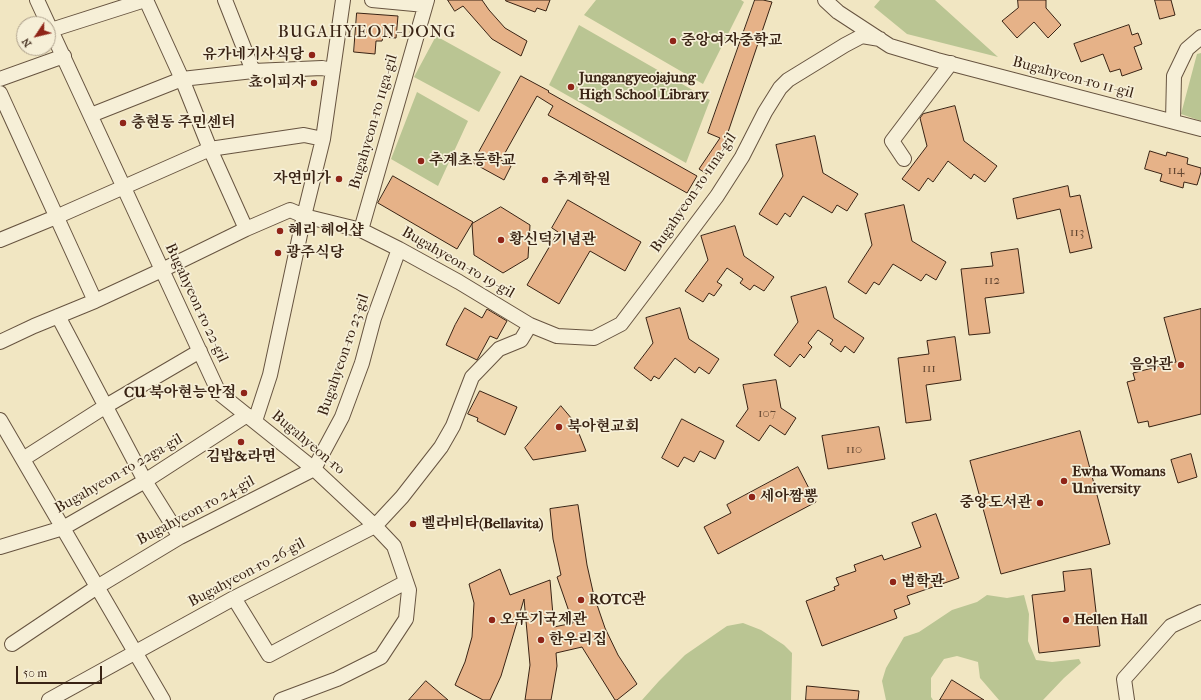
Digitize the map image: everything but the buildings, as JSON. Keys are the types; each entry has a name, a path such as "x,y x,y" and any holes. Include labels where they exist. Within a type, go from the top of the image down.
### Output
{"street":[{"name":"Bugahyeon-ro 22-gil","path":"38,0 45,16"},
{"path":"56,28 146,0 182,79 210,149 246,229"},
{"path":"225,0 253,71"},
{"name":"Bugahyeon-ro","path":"282,700 337,679 381,657 406,619 409,590 394,546 375,526 314,469 251,418 270,375 304,216 323,139 342,0"},
{"path":"372,0 426,3"},
{"path":"825,0 838,12 885,43"},
{"name":"Bugahyeon-ro 11ga-gil","path":"361,230 426,3"},
{"name":"Bugahyeon-ro 11na-gil","path":"594,338 621,324 694,228 742,157 764,112 780,88 793,77 862,36 885,43"},
{"path":"1172,121 1174,76 1187,48 1201,37"},
{"name":"Bugahyeon-ro 22-gil","path":"56,40 219,393 251,418"},
{"name":"Bugahyeon-ro 11-gil","path":"885,43 937,60 1201,128"},
{"path":"0,80 64,56"},
{"path":"904,159 892,141 951,63"},
{"path":"91,115 182,79 253,71 322,68 333,70"},
{"path":"0,93 95,301"},
{"path":"0,240 210,149 304,136 323,139"},
{"path":"0,342 34,326 95,301 246,229 290,210 304,216"},
{"name":"Bugahyeon-ro 19-gil","path":"304,216 361,230 459,282 530,325 557,336 594,338"},
{"name":"Bugahyeon-ro 23-gil","path":"314,469 342,417 362,363 374,318 399,249"},
{"path":"58,316 145,481 180,537"},
{"name":"Bugahyeon-ro 26-gil","path":"49,700 234,598 375,526 402,497 441,447 453,426 472,377 499,349 521,340 530,325"},
{"path":"22,459 106,406 200,351"},
{"name":"Bugahyeon-ro 22ga-gil","path":"0,547 63,528 251,418"},
{"path":"1,424 162,700"},
{"name":"Bugahyeon-ro 24-gil","path":"12,644 97,587 180,537 314,469"},
{"path":"234,598 268,655 406,582"},
{"path":"1127,700 1124,679 1171,626 1201,612"}],"green space":[{"path":"596,0 741,0 744,2 703,84 584,15"},
{"path":"880,0 935,0 998,57 907,34 874,7"},
{"path":"579,25 710,100 686,163 549,85"},
{"path":"436,36 501,72 479,112 414,77"},
{"path":"1201,53 1201,121 1181,114 1197,54"},
{"path":"417,92 468,121 438,186 391,159"},
{"path":"987,595 1007,598 1024,595 1029,614 1028,641 1036,660 1052,662 1079,659 1081,663 1043,700 999,700 980,678 978,662 957,656 944,659 931,678 931,697 933,700 886,700 882,681 886,668 904,637 919,632 952,610 977,602"},
{"path":"743,623 761,630 784,645 792,653 791,700 642,700 685,655 727,626"}],"place":[{"name":"중앙여자중학교","path":"673,41"},
{"name":"유가네기사식당","path":"312,55"},
{"name":"쵸이피자","path":"314,83"},
{"name":"Jungangyeojajung High School Library","path":"571,87"},
{"name":"충현동 주민센터","path":"123,123"},
{"name":"추계초등학교","path":"421,161"},
{"name":"자연미가","path":"339,179"},
{"name":"추계학원","path":"545,180"},
{"name":"혜리 헤어샵","path":"280,231"},
{"name":"황신덕기념관","path":"501,240"},
{"name":"광주식당","path":"278,253"},
{"name":"음악관","path":"1181,365"},
{"name":"CU 북아현능안점","path":"244,393"},
{"name":"북아현교회","path":"559,427"},
{"name":"김밥&라면","path":"241,442"},
{"name":"Ewha Womans University","path":"1064,481"},
{"name":"세아짬뽕","path":"752,497"},
{"name":"중앙도서관","path":"1040,503"},
{"name":"벨라비타(Bellavita)","path":"413,524"},
{"name":"법학관","path":"893,582"},
{"name":"ROTC관","path":"581,600"},
{"name":"오뚜기국제관","path":"492,620"},
{"name":"Hellen Hall","path":"1066,620"},
{"name":"한우리집","path":"541,640"}],"district":[{"name":"BUGAHYEON-DONG","path":"367,33"}]}
